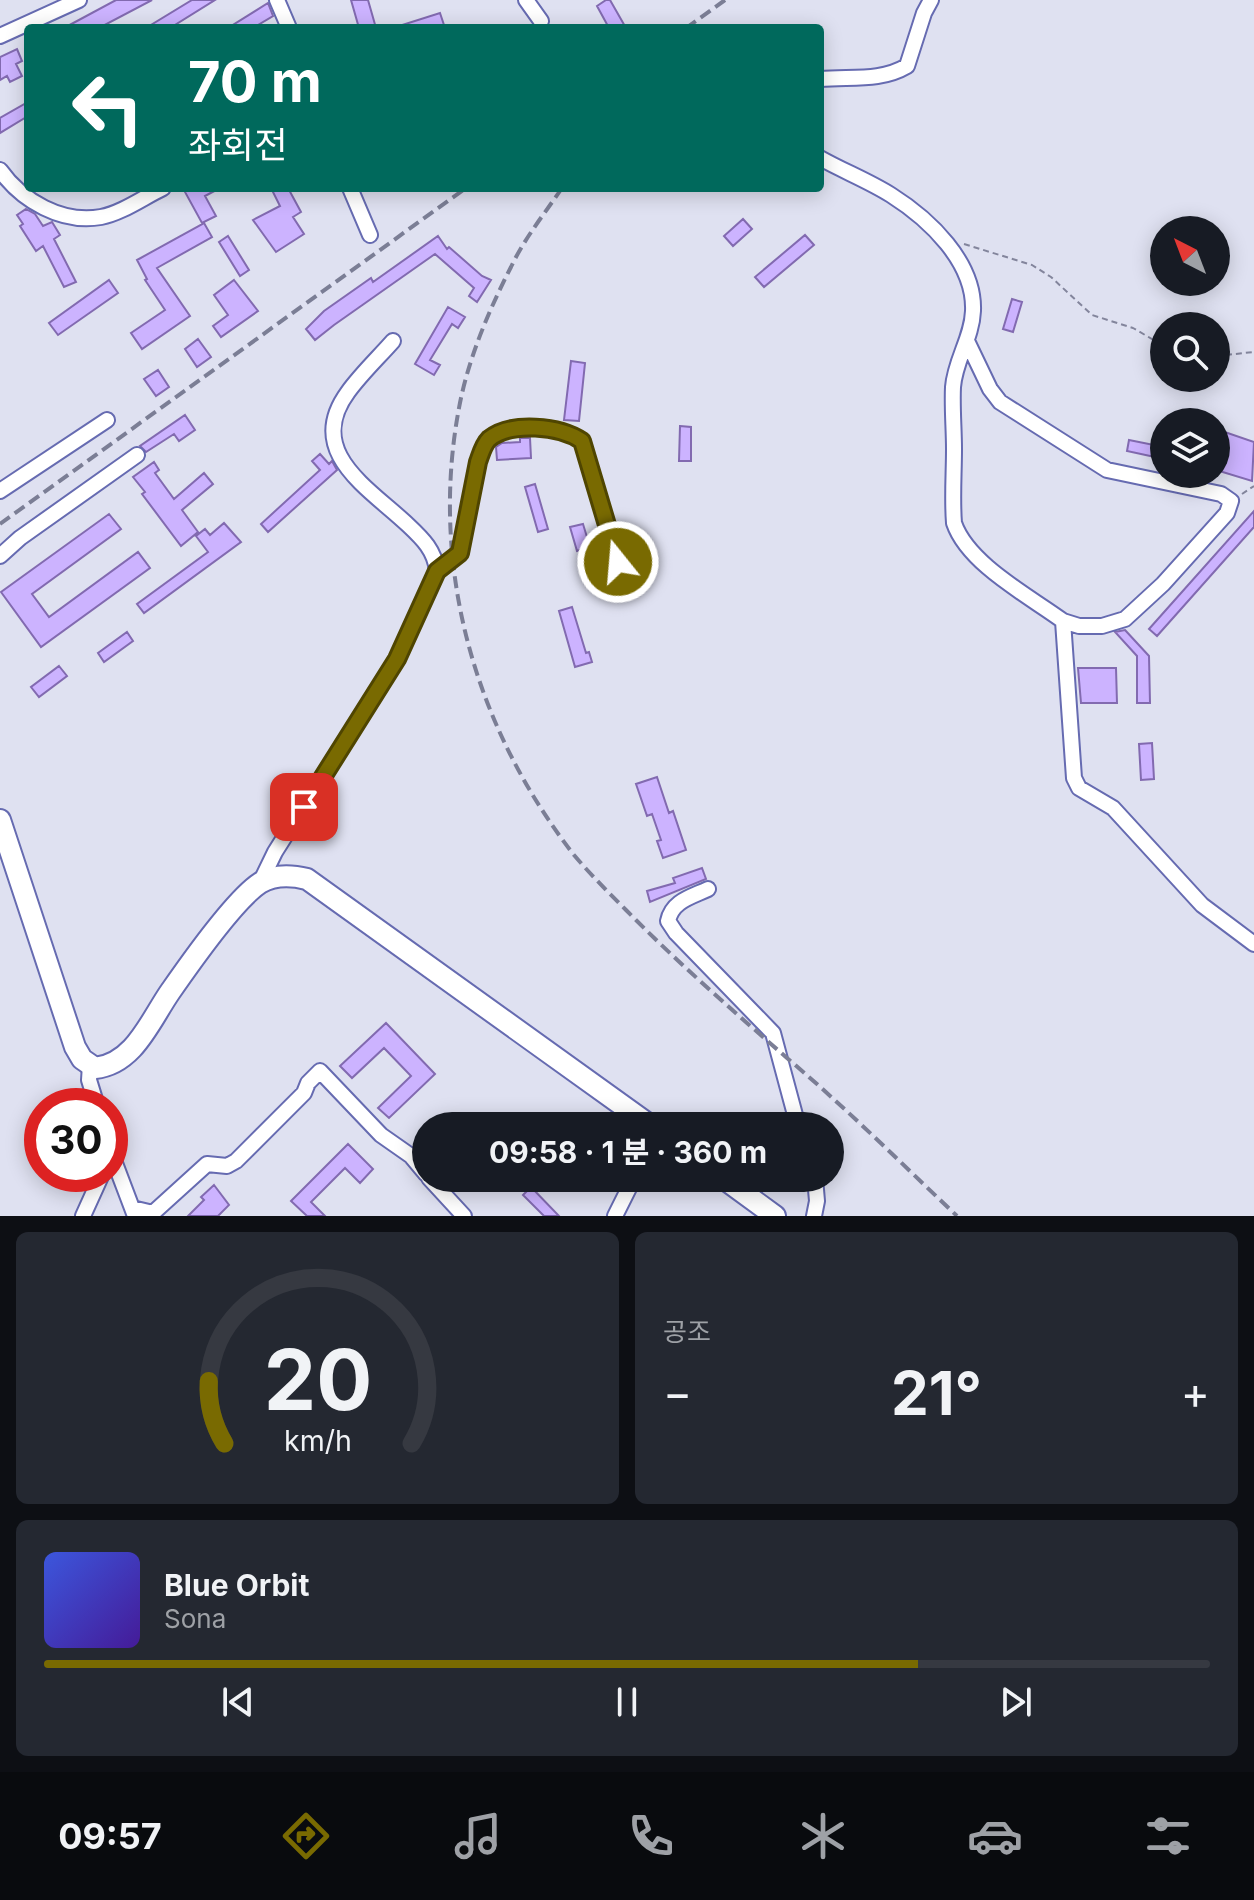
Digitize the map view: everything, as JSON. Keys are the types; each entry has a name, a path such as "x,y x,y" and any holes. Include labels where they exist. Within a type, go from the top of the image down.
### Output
{"street":[{"path":"26,24 79,0"},
{"path":"277,0 287,24"},
{"path":"526,0 541,21"},
{"path":"824,79 874,77 893,74 907,66 931,0"},
{"path":"0,36 24,25"},
{"path":"824,160 888,193 923,220 960,262 970,282 972,330 967,341 958,362 953,386 953,504 959,538 989,568 1063,621 1079,626 1102,626 1125,619 1163,584 1227,513 1231,501 1221,494 1107,470 1000,402 990,389 967,341"},
{"path":"0,170 27,199 55,213 85,218 104,217 155,192"},
{"path":"352,192 370,235"},
{"path":"393,341 347,393 332,430 333,447 348,469 420,536 436,559 437,571"},
{"path":"0,491 107,420"},
{"path":"0,820 75,1047 90,1065 106,1067 130,1052 210,938 260,883 275,852 397,659 437,571 460,553 483,448 490,438 520,428 561,432 582,441 618,562"},
{"path":"0,556 20,538 137,455"},
{"path":"1063,621 1074,778 1079,788 1113,808 1202,905 1254,944"},
{"path":"260,883 289,875 307,879 632,1112"},
{"path":"708,889 677,903 668,921 773,1033 794,1112"},
{"path":"90,1065 91,1088"},
{"path":"126,1192 134,1212 153,1213 207,1164 227,1166 236,1161 304,1093 308,1083 320,1071 381,1135 412,1157"},
{"path":"83,1216 94,1192"},
{"path":"442,1192 464,1216"},
{"path":"615,1216 627,1192"},
{"path":"742,1192 775,1216"},
{"path":"814,1216 816,1192"}],"path":[{"path":"947,246 964,244 1032,265 1051,277 1092,315 1133,328 1150,338"},
{"path":"1230,355 1254,352"},
{"path":"1231,501 1254,486"}],"building":[{"path":"116,0 152,0 107,24 71,24"},
{"path":"192,0 215,0 176,24 153,24"},
{"path":"351,0 368,0 375,24 358,24"},
{"path":"610,0 624,24 607,24 597,6"},
{"path":"268,3 273,16 260,24 234,24"},
{"path":"440,13 444,24 405,24"},
{"path":"17,49 22,61 16,64 22,76 10,82 7,76 0,80 0,57"},
{"path":"24,104 24,118 0,133 0,118"},
{"path":"185,192 212,192 205,196 216,216 202,223"},
{"path":"273,192 290,192 301,212 293,217 304,234 276,252 253,220 280,206"},
{"path":"26,209 35,214 43,226 52,222 60,235 54,239 76,282 64,287 43,246 36,251 20,226 23,224 17,215"},
{"path":"743,219 752,229 733,246 724,236"},
{"path":"204,223 212,237 157,268 190,316 142,349 131,333 165,310 145,280 137,260"},
{"path":"805,235 814,245 764,287 755,277"},
{"path":"228,236 249,270 240,276 219,242"},
{"path":"438,236 447,249 449,247 482,276 491,280 477,302 469,296 474,288 435,254 315,340 306,329 324,311 371,278 373,282"},
{"path":"109,280 118,293 58,335 49,323"},
{"path":"234,280 258,311 221,337 213,326 228,315 214,295"},
{"path":"1012,299 1022,302 1013,332 1003,329"},
{"path":"448,307 465,317 458,328 452,324 430,360 440,365 434,375 415,364"},
{"path":"198,339 211,357 197,367 185,349"},
{"path":"571,361 585,363 579,421 564,420"},
{"path":"158,370 169,387 156,396 144,379"},
{"path":"185,415 195,430 179,441 174,434 146,452 140,446"},
{"path":"680,426 691,427 691,461 679,461"},
{"path":"1230,434 1254,442 1252,481 1230,474"},
{"path":"520,438 530,438 531,458 497,460 496,447 502,443 520,442"},
{"path":"1129,440 1150,444 1150,456 1127,451"},
{"path":"320,454 329,464 332,461 337,470 268,532 261,524 320,470 312,461"},
{"path":"154,462 159,470 155,473 174,499 204,473 213,484 182,510 198,532 181,546 133,477"},
{"path":"535,484 548,529 538,532 525,487"},
{"path":"1254,511 1254,527 1157,636 1149,629"},
{"path":"109,514 121,529 32,594 49,617 138,552 150,568 41,647 1,592"},
{"path":"224,523 241,542 144,613 137,604 208,552 196,536 205,529 210,535"},
{"path":"583,524 590,547 577,551 570,527"},
{"path":"572,607 586,653 589,652 592,662 575,667 559,611"},
{"path":"1125,630 1149,656 1150,703 1137,703 1137,656 1115,632"},
{"path":"127,632 133,641 104,662 98,653"},
{"path":"59,666 67,676 39,697 31,687"},
{"path":"1078,668 1116,668 1117,703 1081,703"},
{"path":"1152,743 1154,779 1141,780 1139,744"},
{"path":"657,777 686,850 663,858 657,841 661,840 652,814 647,816 636,784"},
{"path":"702,868 706,879 650,902 647,891 675,883 673,878"},
{"path":"386,1023 435,1074 389,1118 378,1108 411,1076 384,1048 352,1078 340,1066"},
{"path":"348,1144 373,1169 360,1183 345,1168 311,1202 325,1216 307,1216 291,1201"},
{"path":"214,1185 229,1205 218,1216 188,1216 204,1200 201,1197"},
{"path":"536,1192 559,1216 544,1216 523,1195"}],"railway":[{"path":"692,24 725,0"},
{"path":"0,524 460,192"},
{"path":"559,192 522,246 495,300 480,335 459,408 451,468 450,527 456,586 468,644 486,700 510,754 539,806 586,869 685,967 831,1096 957,1216"}],"route":[{"path":"304,807 397,659 437,571 460,553 478,462 490,438 520,428 561,432 582,441 618,562"}]}
